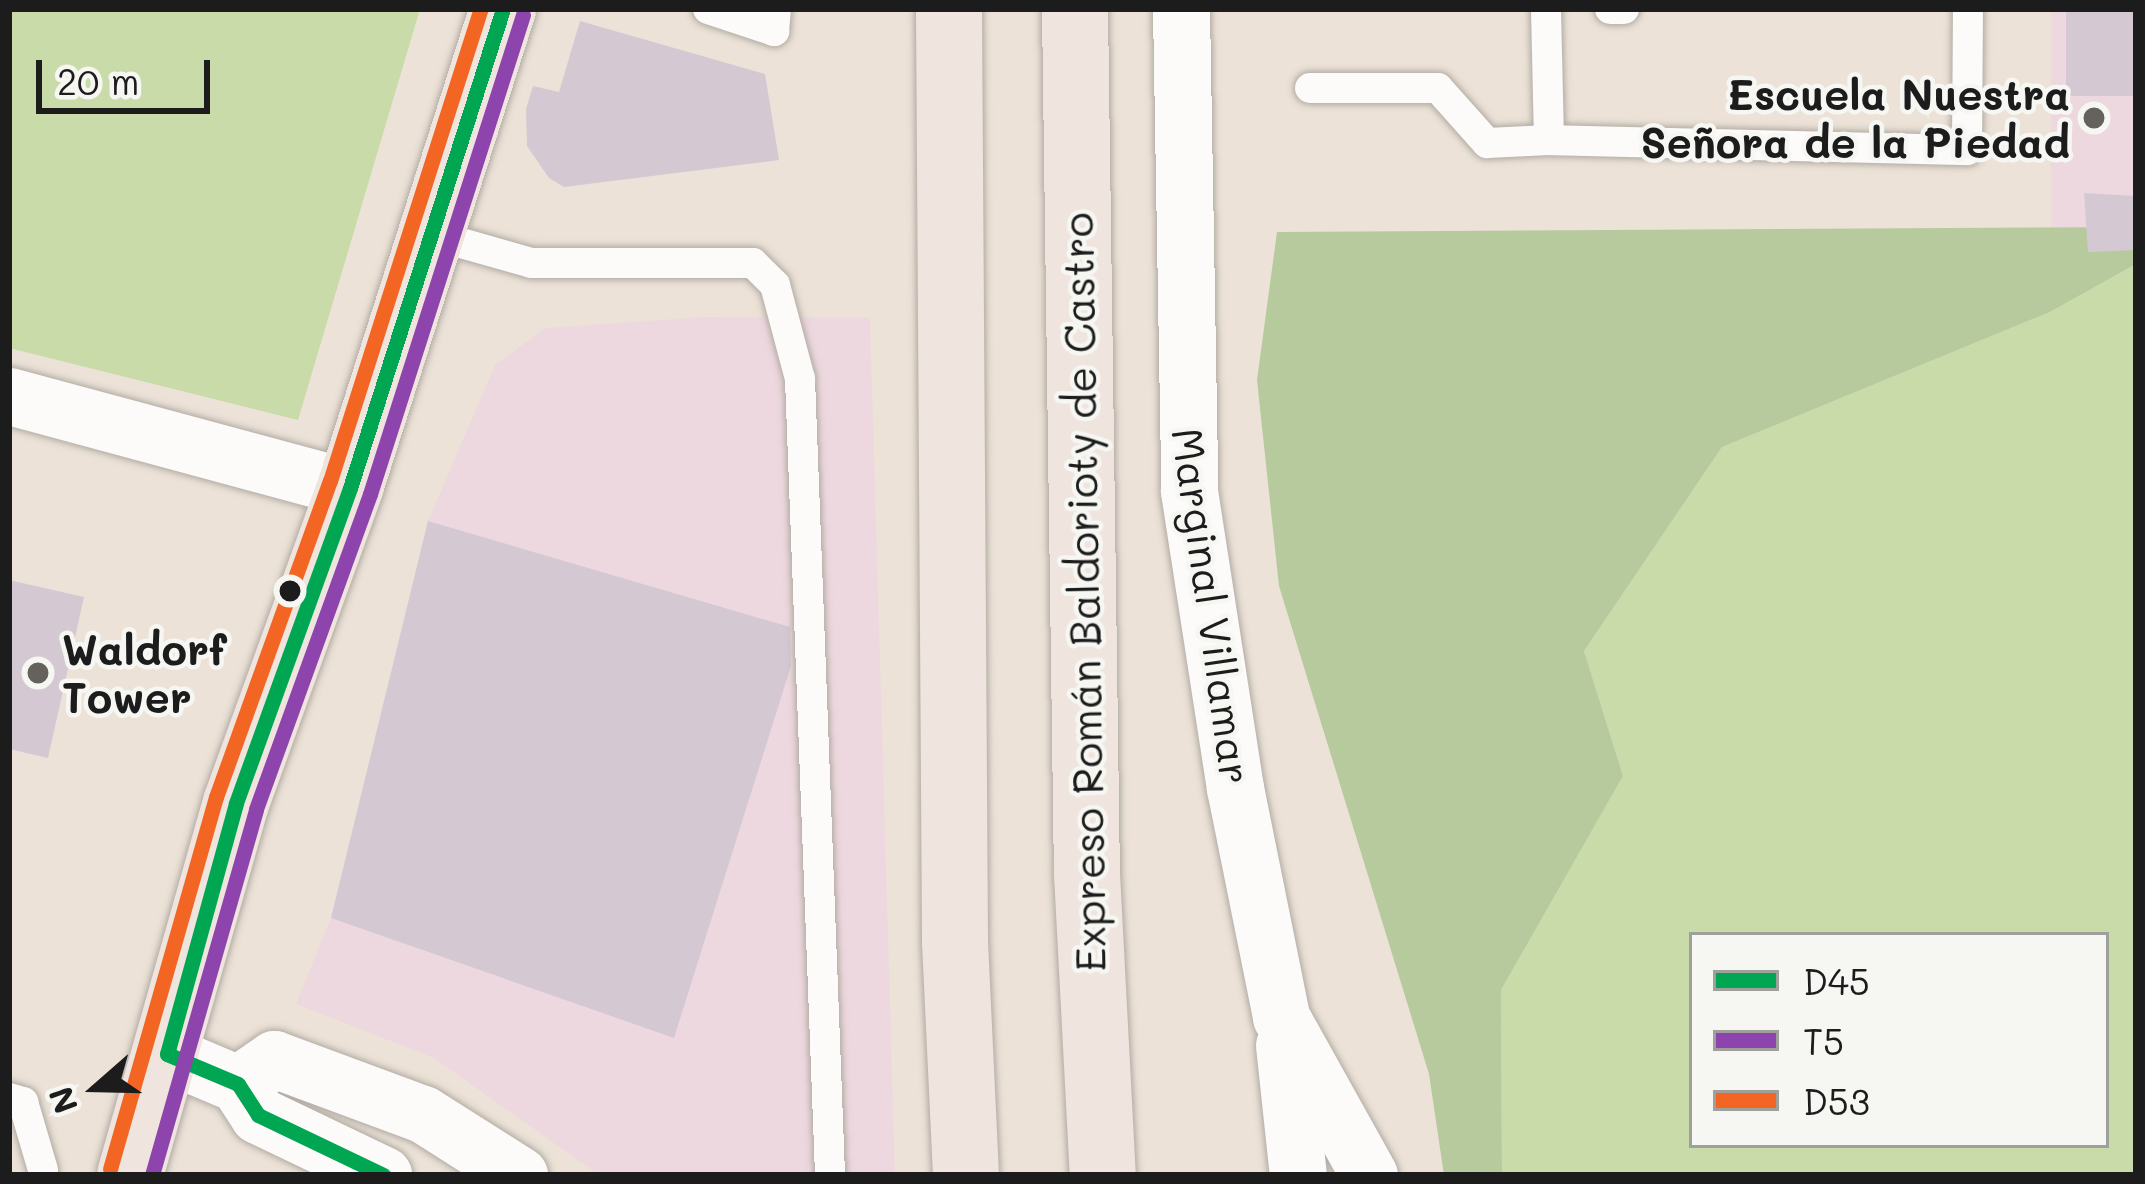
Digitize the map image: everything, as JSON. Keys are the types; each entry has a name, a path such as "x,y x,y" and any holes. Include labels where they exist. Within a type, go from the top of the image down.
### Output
{"main road":[{"path":"130,1175 236,803 350,488 503,9"},
{"path":"949,9 956,941 966,1175"},
{"name":"Expreso Román Baldorioty de Castro","path":"1075,9 1087,874 1103,1175"}],"street":[{"name":"Marginal Villamar","path":"1181,9 1189,491 1235,788 1281,1017 1369,1175"},
{"path":"9,396 350,488"},
{"path":"1281,1017 1298,1175"},
{"path":"167,1054 238,1084 258,1115 383,1175"},
{"path":"238,1084 274,1059 423,1114 520,1175"}],"lane":[{"path":"708,9 774,31 776,9"},
{"path":"1546,9 1549,140"},
{"path":"1610,9 1624,9"},
{"path":"1310,88 1438,88 1486,143 1549,140 1966,150 1968,9"},
{"path":"433,235 531,263 753,263 775,285 800,379 830,1175"},
{"path":"9,1098 22,1102 50,1173"},
{"path":"9,1161 50,1173"}],"shaded area":[{"name":"Escuela Nuestra Señora de la Piedad","path":"2051,9 2136,9 2136,227 2051,227"},
{"path":"705,317 870,318 895,1175 599,1175 434,1058 296,1004 331,918 428,521 495,365 545,328"}],"green space":[{"path":"9,9 420,9 298,420 9,348"},
{"path":"2136,227 2136,264 2050,312 1722,447 1584,651 1623,776 1501,990 1502,1175 1444,1175 1429,1074 1279,586 1257,380 1277,232"},
{"path":"2136,264 2136,1175 1502,1175 1501,990 1623,776 1584,651 1722,447 2050,312"}],"building":[{"path":"2066,9 2136,9 2136,96 2066,96"},
{"path":"580,21 765,74 779,160 564,187 549,178 527,146 526,109 533,86 559,92"},
{"path":"2084,193 2136,196 2136,250 2088,252"},
{"path":"428,521 790,627 791,666 674,1038 331,918"},
{"name":"Waldorf Tower","path":"9,580 84,597 48,758 9,749"}],"transit line":[{"name":"D53","path":"110,1169 216,797 330,481 481,9"},
{"name":"D45","path":"167,1054 236,803 350,488 503,9"},
{"name":"T5","path":"152,1175 256,809 370,494 523,15"},
{"name":"D45","path":"167,1054 238,1084 258,1115 383,1175"}],"place":[{"name":"Escuela Nuestra Señora de la Piedad","path":"2094,118"},
{"name":"Waldorf Tower","path":"38,673"}]}
